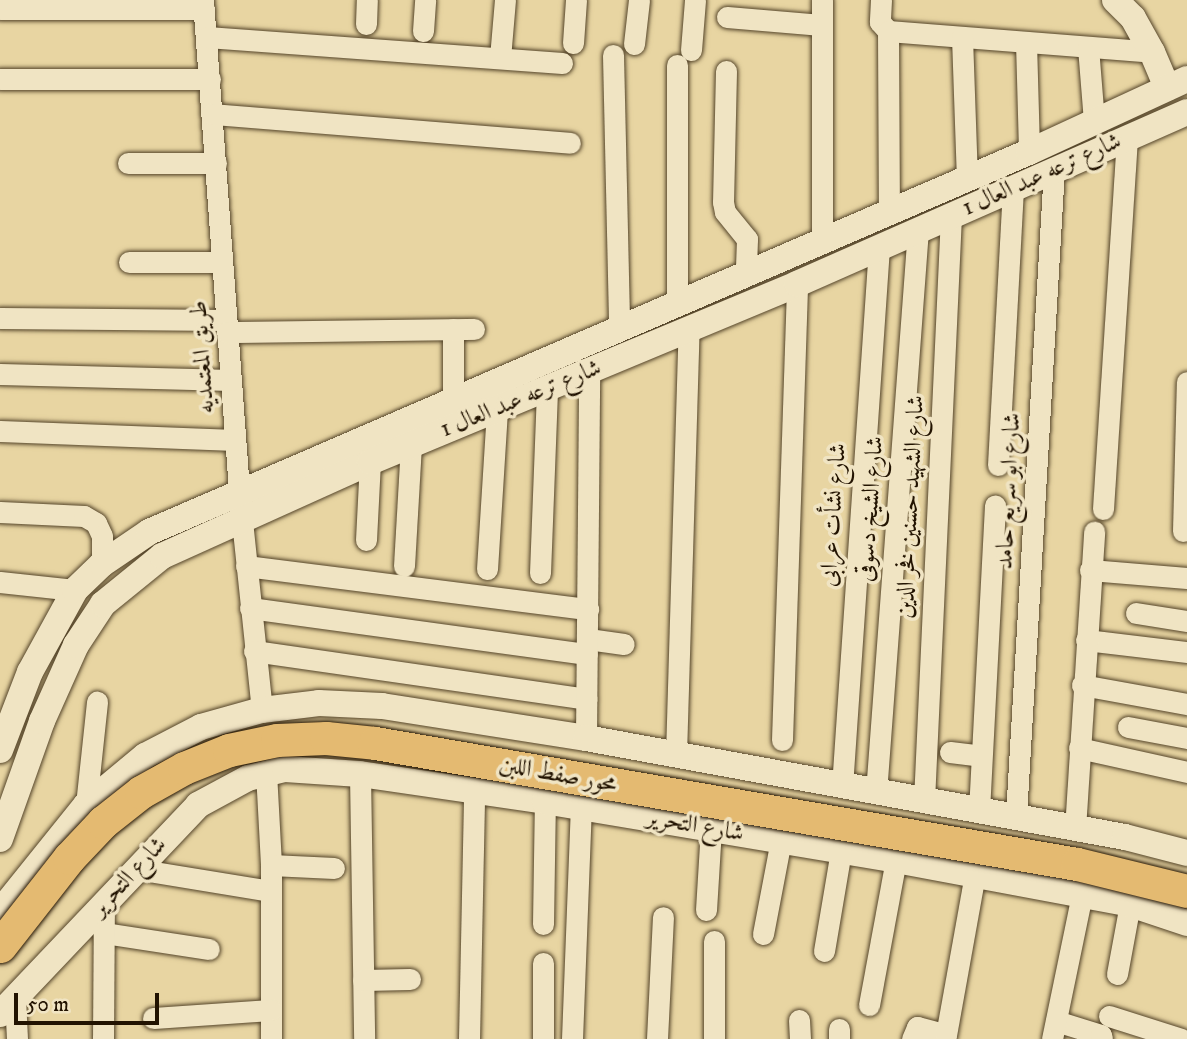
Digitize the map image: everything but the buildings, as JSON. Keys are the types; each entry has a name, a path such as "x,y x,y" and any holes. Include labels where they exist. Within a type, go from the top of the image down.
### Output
{"main road":[{"name":"محور صفط اللبن","path":"0,946 78,849 103,822 141,792 184,768 229,750 277,740 327,738 403,748 1077,864 1187,891"},
{"name":"محور صفط اللبن","path":"0,964 78,866 110,831 148,801 189,778 234,761 281,752 329,750 377,756 841,843"}],"street":[{"path":"366,24 367,0"},
{"path":"422,31 425,0"},
{"path":"500,58 505,0"},
{"path":"573,43 576,0"},
{"path":"634,44 639,0"},
{"path":"677,303 684,58 695,0"},
{"path":"822,0 822,242"},
{"path":"881,0 880,22 888,31 890,212"},
{"path":"1115,0 1133,18 1152,52 1177,83"},
{"path":"0,9 203,4"},
{"name":"طريق المعتمديه","path":"203,4 246,566 262,710"},
{"path":"727,17 822,25"},
{"path":"888,31 1152,52"},
{"path":"207,37 562,63"},
{"path":"962,37 967,178"},
{"path":"1026,42 1029,152"},
{"path":"1088,47 1094,122"},
{"path":"613,55 619,328"},
{"path":"726,71 723,202 725,212 747,239 746,274"},
{"path":"0,79 210,79"},
{"name":"شارع ترعه عبد العال 1","path":"0,839 42,721 76,645 103,604 162,556 241,505 453,399 1029,152 1177,83"},
{"path":"1143,99 1156,125"},
{"name":"شارع ترعه عبد العال 1","path":"0,750 6,716 54,623 75,590 102,564 149,532 370,462 797,284 1054,168 1187,112"},
{"path":"212,114 570,143"},
{"path":"1103,509 1127,137"},
{"path":"128,163 216,163"},
{"name":"شارع ابو سريع حامد","path":"1016,816 1054,168"},
{"path":"998,465 1013,187"},
{"name":"شارع الشهيد حسنين فخر الدين","path":"923,801 951,215"},
{"name":"شارع الشيخ دسوقى","path":"876,793 918,229"},
{"name":"شارع نشأت عرابى","path":"842,787 879,247"},
{"path":"130,262 222,262"},
{"path":"782,740 797,284"},
{"path":"0,318 227,326 463,329 453,399"},
{"path":"676,755 689,329"},
{"path":"586,738 589,371"},
{"path":"0,374 231,380"},
{"path":"1183,531 1187,382"},
{"path":"540,573 547,388"},
{"path":"487,569 497,409"},
{"path":"0,431 236,440"},
{"path":"404,566 411,445"},
{"path":"366,540 370,462"},
{"path":"979,811 995,505"},
{"path":"0,512 84,516 96,523 102,536 102,564"},
{"path":"1074,829 1094,532"},
{"path":"246,566 588,609"},
{"path":"1090,570 1187,578"},
{"path":"0,582 75,590"},
{"path":"250,608 588,647 624,645"},
{"path":"1136,613 1187,621"},
{"path":"1086,640 1187,652"},
{"path":"254,651 587,699"},
{"path":"1082,685 1187,704"},
{"path":"86,805 97,702"},
{"path":"0,912 86,805 145,757 201,727 262,710 319,703 382,706 586,738 842,787 1016,816 1187,853"},
{"path":"262,710 271,865 271,1039"},
{"path":"1128,727 1187,738"},
{"path":"1079,748 1187,772"},
{"path":"950,752 981,756"},
{"name":"شارع التحرير","path":"7,1006 198,805 230,785 266,772 304,768 474,790 781,841 841,843 896,860 1130,904 1187,923"},
{"path":"360,774 364,1039"},
{"path":"469,1039 474,790"},
{"path":"543,924 545,801"},
{"path":"572,1039 581,807"},
{"path":"706,910 711,829"},
{"path":"763,934 781,841"},
{"path":"824,951 841,843"},
{"path":"869,1005 896,860"},
{"path":"271,865 334,868"},
{"path":"136,869 271,891"},
{"path":"912,1039 917,1027 952,1037 975,874"},
{"path":"1082,894 1054,1030 1101,1035 1102,1039"},
{"path":"103,1039 104,903"},
{"path":"1117,974 1130,904"},
{"path":"657,1039 663,916"},
{"path":"104,933 209,949"},
{"path":"714,941 714,1039"},
{"path":"542,963 543,1039"},
{"path":"363,980 410,979"},
{"path":"7,1006 17,1039"},
{"path":"153,1018 271,1010"},
{"path":"1109,1016 1181,1039"}]}
